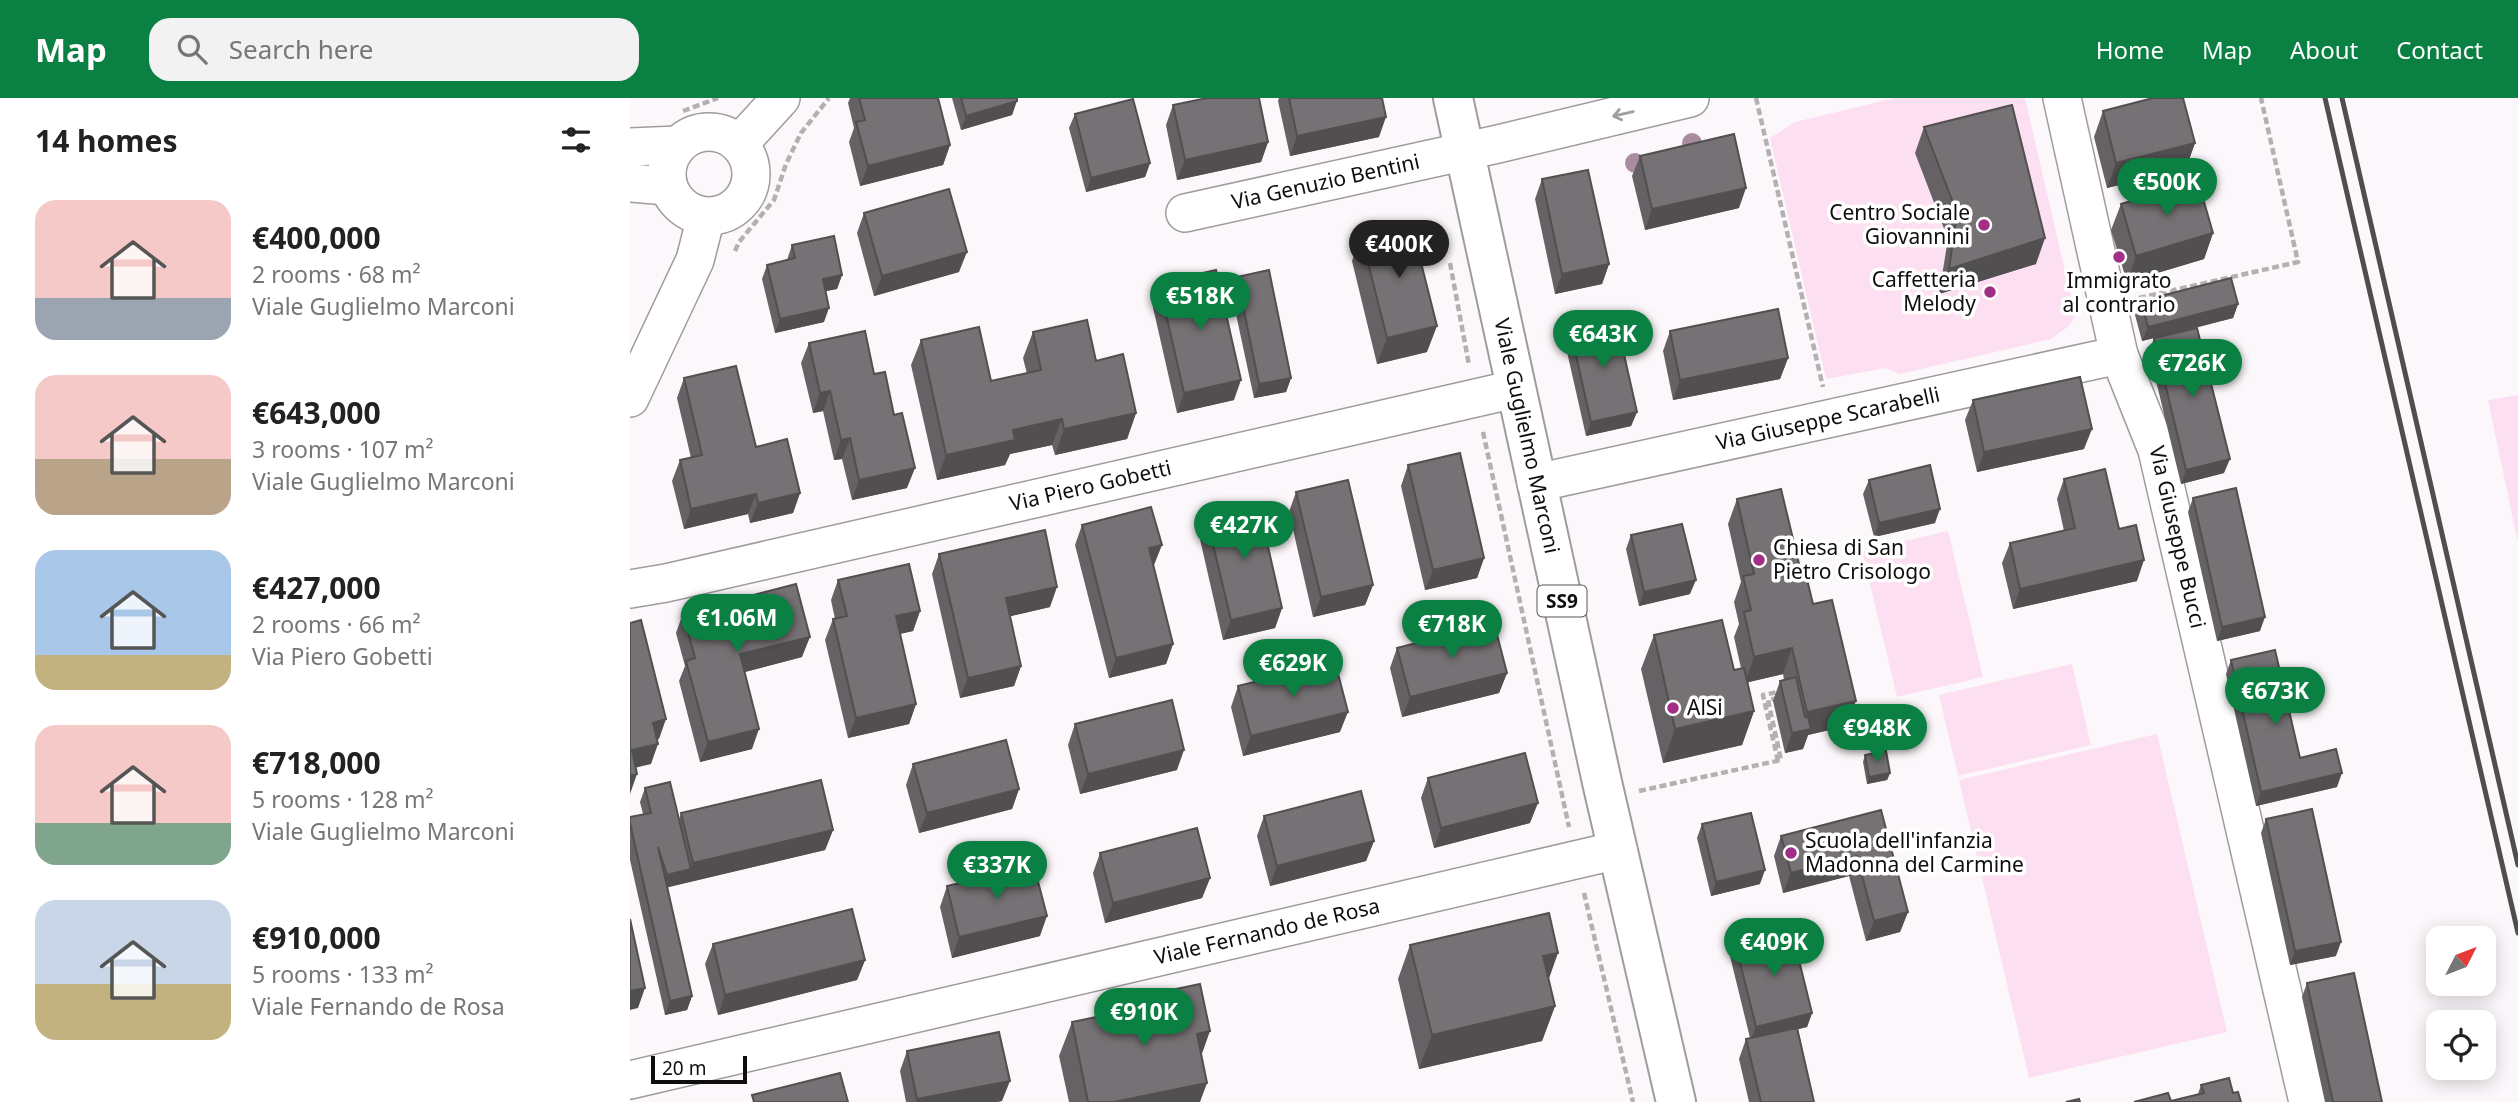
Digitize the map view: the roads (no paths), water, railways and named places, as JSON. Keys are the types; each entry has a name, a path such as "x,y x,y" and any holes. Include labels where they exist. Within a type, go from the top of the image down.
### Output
{"main road":[{"name":"Viale Guglielmo Marconi","path":"1453,98 1515,389 1676,1102"}],"street":[{"path":"739,144 780,98"},
{"name":"Via Genuzio Bentini","path":"1185,213 1690,98"},
{"name":"Via Giuseppe Bucci","path":"2062,98 2119,355 2157,450 2308,1102"},
{"path":"715,132 739,144 750,160 752,175 750,188 739,205 727,214 706,217 684,209 673,198 667,186 667,163 678,145 692,135 715,132"},
{"path":"630,147 678,145"},
{"path":"630,183 667,186"},
{"path":"630,398 695,260 706,217"},
{"name":"Via Giuseppe Scarabelli","path":"1536,483 2119,355"},
{"name":"Via Piero Gobetti","path":"630,589 1515,389"},
{"name":"Via Piero Gobetti","path":"630,572 666,583"},
{"name":"Viale Fernando de Rosa","path":"630,1080 1618,850"}],"railway":[{"path":"2325,98 2518,933"},
{"path":"2342,98 2518,865"}],"place":[{"name":"Centro Sociale Giovannini","path":"1984,225"},
{"name":"Immigrato al contrario","path":"2119,257"},
{"name":"Caffetteria Melody","path":"1990,292"},
{"name":"Chiesa di San Pietro Crisologo","path":"1759,560"},
{"name":"AlSi","path":"1673,708"},
{"name":"Scuola dell'infanzia Madonna del Carmine","path":"1791,853"}]}
